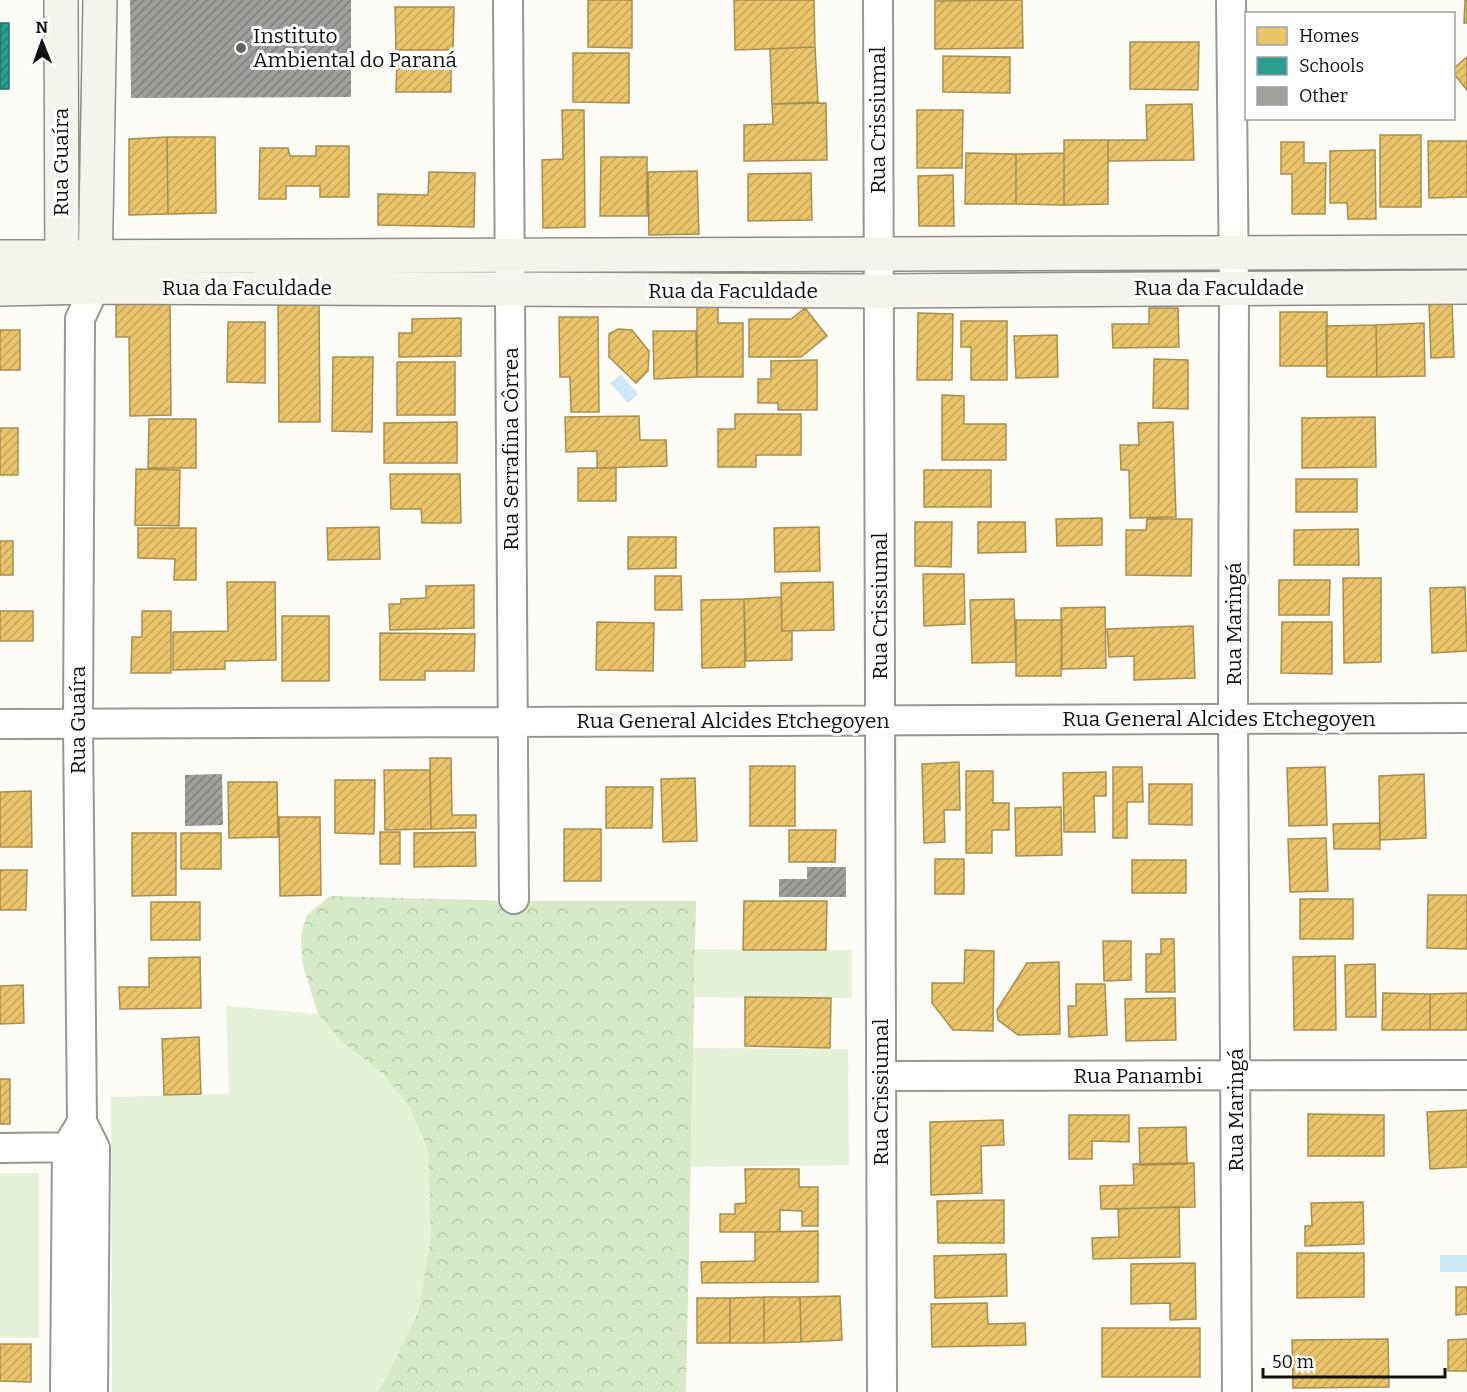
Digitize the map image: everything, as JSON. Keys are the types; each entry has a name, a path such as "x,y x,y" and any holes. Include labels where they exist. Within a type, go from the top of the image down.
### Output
{"street":[{"name":"Rua Guaíra","path":"61,0 62,272 80,319"},
{"name":"Rua Guaíra","path":"95,1148 82,1122 78,724 80,319 95,272 100,0"},
{"name":"Rua Serrafina Côrrea","path":"508,0 514,899"},
{"name":"Rua Crissiumal","path":"878,0 882,1392"},
{"name":"Rua Maringá","path":"1231,0 1237,1392"},
{"name":"Rua da Faculdade","path":"0,257 62,272 95,272 510,255 1467,252"},
{"name":"Rua da Faculdade","path":"0,290 62,272"},
{"name":"Rua da Faculdade","path":"95,272 510,290 880,291 1467,287"},
{"name":"Rua General Alcides Etchegoyen","path":"0,724 1467,718"},
{"name":"Rua Panambi","path":"881,1076 1467,1075"},
{"path":"64,1392 66,1147 82,1122"},
{"path":"0,1148 95,1148 93,1392"}],"green space":[{"path":"330,896 514,901 696,901 686,1392 377,1392 418,1312 431,1236 428,1150 409,1106 382,1073 343,1043 318,1014 302,962 301,935 307,915"},
{"path":"695,949 852,950 852,998 694,997"},
{"path":"226,1006 318,1014 343,1043 382,1073 409,1106 428,1150 431,1236 418,1312 377,1392 112,1392 111,1097 229,1094"},
{"path":"693,1048 848,1049 849,1165 690,1167"},
{"path":"0,1173 39,1173 39,1338 0,1338"}],"water":[{"path":"621,374 638,394 628,403 610,383"},
{"path":"1440,1255 1467,1255 1467,1272 1440,1272"}],"building: Homes":[{"path":"588,0 632,0 632,48 588,47"},
{"path":"734,0 814,0 815,47 735,50"},
{"path":"1022,0 1023,48 935,49 935,1"},
{"path":"1465,0 1467,0 1467,23 1464,23"},
{"path":"395,7 454,7 453,50 396,50"},
{"path":"1130,42 1199,42 1198,90 1130,89"},
{"path":"815,47 818,102 772,104 770,49"},
{"path":"573,53 629,53 629,103 573,102"},
{"path":"943,56 1010,57 1010,93 943,92"},
{"path":"1467,57 1467,90 1455,75 1455,67"},
{"path":"397,60 451,60 451,92 396,92"},
{"path":"826,103 827,160 744,161 744,125 773,124 772,104"},
{"path":"1192,104 1194,160 1108,161 1108,140 1147,140 1146,105"},
{"path":"562,110 584,110 585,227 543,228 542,160 563,159"},
{"path":"917,110 963,110 962,168 917,168"},
{"path":"1380,135 1421,135 1421,207 1380,207"},
{"path":"167,137 168,214 129,215 129,139"},
{"path":"167,137 215,137 216,213 168,214"},
{"path":"1064,140 1108,140 1108,204 1064,205"},
{"path":"1428,141 1467,141 1467,197 1429,198"},
{"path":"1281,142 1304,142 1304,163 1326,163 1325,214 1292,214 1292,174 1281,174"},
{"path":"316,146 349,146 349,197 320,197 320,186 286,186 286,199 259,199 260,148 288,148 290,156 316,156"},
{"path":"1375,150 1376,219 1348,219 1347,203 1330,203 1330,151"},
{"path":"966,153 1016,154 1016,204 965,204"},
{"path":"1064,153 1064,205 1016,204 1016,154"},
{"path":"601,157 647,157 647,216 600,216"},
{"path":"697,171 699,234 649,235 648,172"},
{"path":"429,172 475,173 474,227 378,225 378,194 428,195"},
{"path":"811,173 812,220 748,221 748,174"},
{"path":"953,175 954,226 919,226 918,176"},
{"path":"170,302 171,415 130,416 129,337 116,337 116,303"},
{"path":"1452,302 1454,357 1431,358 1429,303"},
{"path":"319,304 320,422 279,422 278,305"},
{"path":"697,304 718,305 718,323 743,323 743,377 697,377"},
{"path":"805,308 827,336 801,357 749,357 749,319 791,319"},
{"path":"1149,308 1178,308 1179,347 1113,348 1112,324 1149,324"},
{"path":"1280,312 1327,312 1327,366 1280,366"},
{"path":"918,313 953,314 952,380 917,380"},
{"path":"559,317 598,317 599,412 571,412 570,377 560,377"},
{"path":"461,318 461,356 399,357 399,333 412,333 412,319"},
{"path":"961,321 1007,321 1007,380 971,380 971,347 961,347"},
{"path":"228,322 265,322 265,383 227,382"},
{"path":"1424,323 1425,376 1377,377 1376,325"},
{"path":"1376,325 1377,377 1327,377 1326,326"},
{"path":"618,329 632,330 649,351 648,371 636,383 609,357 609,334"},
{"path":"0,330 20,330 20,370 0,370"},
{"path":"653,331 696,331 697,377 654,379"},
{"path":"1057,335 1058,377 1016,378 1014,336"},
{"path":"333,357 373,357 372,432 332,431"},
{"path":"1154,359 1188,360 1188,409 1153,408"},
{"path":"817,360 817,410 778,410 778,403 758,403 758,379 771,379 771,361"},
{"path":"397,362 455,362 455,415 397,415"},
{"path":"942,395 964,396 964,424 1006,424 1006,460 942,460"},
{"path":"735,414 801,414 801,455 756,455 756,467 718,467 718,429 735,429"},
{"path":"639,416 640,440 666,440 667,466 597,468 597,451 566,452 565,417"},
{"path":"1375,417 1376,467 1302,468 1302,418"},
{"path":"149,419 196,419 196,468 148,468"},
{"path":"457,422 457,463 384,463 384,423"},
{"path":"1173,422 1176,517 1130,518 1129,470 1121,470 1120,445 1139,445 1138,423"},
{"path":"0,428 18,428 18,475 0,475"},
{"path":"578,468 616,468 616,501 578,501"},
{"path":"136,469 180,470 179,526 135,525"},
{"path":"924,470 991,470 991,507 924,507"},
{"path":"390,474 460,474 461,523 422,523 421,509 391,509"},
{"path":"1296,479 1357,479 1357,512 1296,512"},
{"path":"1102,518 1102,545 1057,546 1056,519"},
{"path":"1147,519 1192,519 1191,576 1126,575 1126,530 1146,530"},
{"path":"915,522 952,522 951,567 915,566"},
{"path":"978,522 1025,522 1026,552 978,553"},
{"path":"379,527 380,559 328,560 327,528"},
{"path":"819,527 820,571 775,572 774,528"},
{"path":"138,528 196,528 196,580 174,580 175,559 138,558"},
{"path":"1358,529 1359,565 1294,565 1294,530"},
{"path":"628,537 676,537 676,568 628,569"},
{"path":"0,541 13,541 13,575 0,575"},
{"path":"923,574 964,574 965,624 924,626"},
{"path":"655,576 681,576 682,610 655,610"},
{"path":"1343,578 1381,578 1381,662 1344,663"},
{"path":"1279,580 1330,580 1329,615 1279,615"},
{"path":"227,582 275,582 276,660 225,661 225,669 173,670 173,632 228,631"},
{"path":"833,582 834,630 782,631 781,583"},
{"path":"474,585 474,628 390,630 389,604 401,604 401,599 426,598 426,586"},
{"path":"1465,587 1467,651 1432,653 1430,588"},
{"path":"781,597 782,631 792,631 792,660 746,661 744,599"},
{"path":"744,599 745,667 702,668 701,600"},
{"path":"1014,599 1016,662 972,663 970,600"},
{"path":"1105,607 1106,668 1062,669 1061,608"},
{"path":"0,611 33,611 33,641 0,641"},
{"path":"142,611 171,611 171,673 131,673 132,637 142,637"},
{"path":"282,616 329,616 329,681 282,681"},
{"path":"1016,620 1062,620 1061,676 1016,676"},
{"path":"597,622 654,623 653,671 596,670"},
{"path":"1282,622 1332,622 1332,674 1281,673"},
{"path":"1193,626 1195,678 1134,680 1134,656 1109,657 1107,629"},
{"path":"380,633 475,634 474,671 425,671 425,680 380,680"},
{"path":"430,758 451,758 452,815 476,815 476,828 431,829"},
{"path":"959,762 960,810 944,810 945,842 924,843 922,764"},
{"path":"750,766 795,766 795,826 750,826"},
{"path":"1113,767 1142,767 1143,802 1127,802 1127,838 1113,838"},
{"path":"1325,767 1327,825 1289,826 1287,768"},
{"path":"384,770 430,770 431,829 385,830"},
{"path":"966,771 993,771 993,803 1009,803 1009,830 992,830 992,853 966,853"},
{"path":"1106,772 1106,796 1094,796 1095,832 1064,832 1063,773"},
{"path":"1424,774 1426,838 1380,840 1379,776"},
{"path":"695,778 697,841 663,842 661,779"},
{"path":"335,780 375,780 374,834 335,833"},
{"path":"228,782 277,782 278,837 229,838"},
{"path":"1149,784 1192,784 1192,825 1149,824"},
{"path":"606,787 653,787 652,828 606,828"},
{"path":"31,791 32,847 0,847 0,792"},
{"path":"1061,807 1062,855 1016,856 1015,808"},
{"path":"279,817 320,817 321,895 280,896"},
{"path":"1380,823 1380,849 1334,849 1333,824"},
{"path":"564,829 601,829 601,881 564,881"},
{"path":"789,830 836,830 835,862 789,862"},
{"path":"380,832 400,832 400,864 380,864"},
{"path":"475,832 476,866 414,867 414,833"},
{"path":"132,833 176,833 176,895 132,896"},
{"path":"181,833 221,833 221,869 181,869"},
{"path":"1326,838 1328,891 1290,892 1288,839"},
{"path":"935,859 964,859 964,894 935,894"},
{"path":"1132,860 1186,860 1186,893 1132,893"},
{"path":"0,870 27,870 26,910 0,910"},
{"path":"1428,895 1467,895 1467,949 1427,948"},
{"path":"1300,899 1353,899 1353,939 1300,939"},
{"path":"744,901 827,901 826,950 743,950"},
{"path":"151,902 200,902 200,940 151,940"},
{"path":"1161,939 1174,939 1175,992 1146,992 1146,954 1161,954"},
{"path":"1103,941 1131,941 1131,980 1104,981"},
{"path":"965,950 994,951 993,1031 953,1030 932,1003 932,983 964,983"},
{"path":"1335,956 1336,1030 1294,1030 1293,957"},
{"path":"200,957 201,1008 120,1009 119,987 149,987 149,958"},
{"path":"1059,962 1060,1034 1018,1035 998,1020 997,1010 1027,963"},
{"path":"1375,964 1376,1017 1346,1017 1345,965"},
{"path":"1076,984 1105,984 1107,1035 1069,1037 1068,1006 1076,1006"},
{"path":"23,985 24,1023 0,1024 0,986"},
{"path":"1383,993 1430,994 1430,1030 1382,1030"},
{"path":"1467,993 1467,1030 1430,1030 1430,994"},
{"path":"745,997 831,998 830,1048 745,1046"},
{"path":"1175,998 1176,1040 1126,1041 1125,999"},
{"path":"199,1037 201,1094 164,1095 162,1039"},
{"path":"0,1079 10,1079 10,1124 0,1124"},
{"path":"1467,1110 1467,1167 1430,1169 1427,1112"},
{"path":"1308,1114 1384,1115 1384,1156 1308,1156"},
{"path":"1069,1115 1129,1115 1129,1142 1092,1141 1092,1159 1069,1159"},
{"path":"1003,1120 1004,1145 981,1146 982,1193 931,1195 930,1122"},
{"path":"1186,1127 1187,1164 1140,1165 1139,1128"},
{"path":"1194,1163 1195,1207 1101,1209 1100,1186 1134,1185 1133,1164"},
{"path":"745,1169 799,1169 799,1187 818,1187 818,1226 802,1226 802,1211 780,1210 780,1232 720,1232 720,1214 735,1214 735,1204 746,1203"},
{"path":"1004,1200 1004,1243 938,1243 937,1201"},
{"path":"1363,1202 1364,1244 1305,1246 1305,1226 1312,1226 1311,1203"},
{"path":"1179,1207 1180,1257 1093,1259 1092,1238 1119,1237 1118,1209"},
{"path":"818,1231 818,1282 702,1283 701,1262 755,1261 755,1232"},
{"path":"1297,1253 1364,1253 1364,1297 1297,1298"},
{"path":"1006,1254 1007,1296 935,1298 934,1256"},
{"path":"1195,1263 1196,1319 1170,1320 1170,1303 1131,1304 1131,1264"},
{"path":"1456,1287 1467,1287 1467,1314 1456,1315"},
{"path":"840,1296 842,1340 801,1342 800,1297"},
{"path":"764,1297 764,1343 730,1343 730,1298"},
{"path":"764,1297 800,1297 801,1342 764,1343"},
{"path":"697,1298 730,1298 730,1343 697,1343"},
{"path":"987,1303 988,1324 1025,1323 1026,1345 932,1347 931,1304"},
{"path":"1102,1328 1200,1328 1200,1377 1102,1377"},
{"path":"1388,1339 1389,1387 1293,1388 1292,1340"},
{"path":"1467,1339 1467,1371 1448,1371 1448,1340"},
{"path":"0,1344 31,1344 31,1382 0,1381"}],"building: Schools":[{"path":"0,23 9,23 9,89 0,89"}],"building: Other":[{"name":"Instituto Ambiental do Paraná","path":"130,0 351,0 351,97 131,98"},
{"path":"222,774 223,825 185,826 185,775"},
{"path":"807,867 846,867 846,897 779,897 779,879 807,879"}],"place":[{"name":"Instituto Ambiental do Paraná","path":"241,48"}]}
